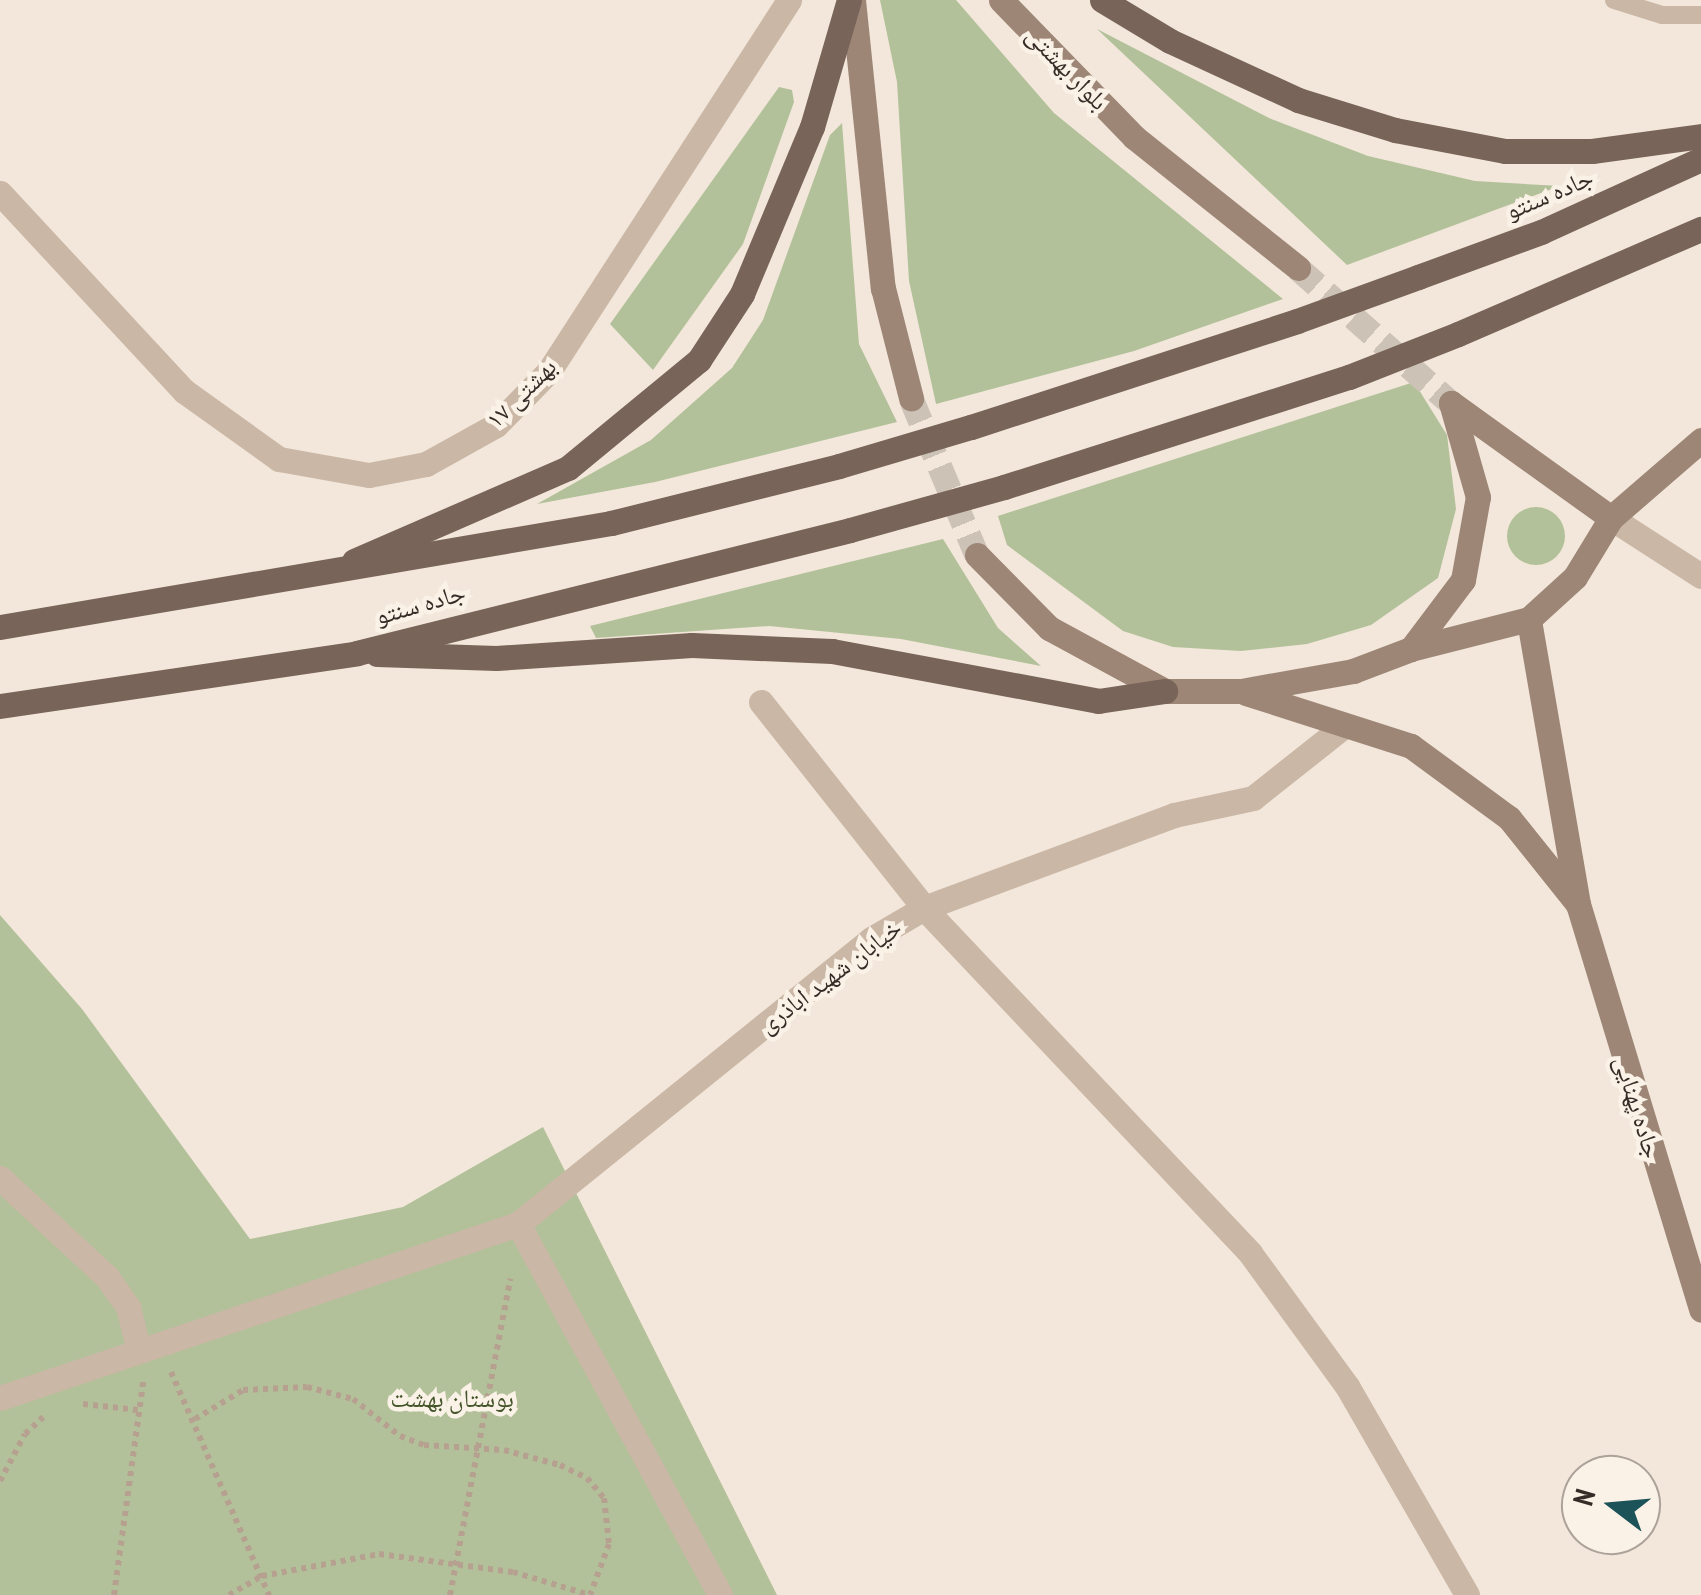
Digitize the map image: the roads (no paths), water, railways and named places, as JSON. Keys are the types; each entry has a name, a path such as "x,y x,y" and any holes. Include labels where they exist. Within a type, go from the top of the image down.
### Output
{"main road":[{"path":"851,0 883,288 911,398"},
{"path":"314,578 568,468 698,360 742,294 812,127 851,0"},
{"name":"بلوار بهشتی","path":"1001,0 1134,136 1298,268"},
{"path":"1102,0 1170,41 1298,100 1395,130 1505,151 1592,151 1701,136"},
{"name":"جاده سنتو","path":"0,627 314,578 611,524 839,466 1297,321 1540,232 1701,159"},
{"name":"جاده سنتو","path":"0,706 356,653 850,530 1004,487 1349,377 1701,229"},
{"path":"1411,649 1463,580 1478,497 1450,403 1611,518"},
{"path":"356,653 496,658 692,645 832,651 1098,701 1165,690 1241,691 1353,670 1411,649 1530,618 1575,577 1611,518 1701,440"},
{"path":"976,554 1048,628 1165,690"},
{"path":"1530,618 1578,904"},
{"path":"1241,691 1412,746 1510,818 1578,904"},
{"name":"جاده پهنایی","path":"1578,904 1701,1310"}],"street":[{"name":"بهشتی ۱۷","path":"0,193 184,391 279,459 369,476 426,464 496,424 548,372 789,0"},
{"path":"1611,518 1701,576"},
{"path":"762,702 924,908 1250,1253 1347,1386 1467,1595"},
{"name":"خیابان شهید اباذری","path":"518,1224 871,939 924,908 1174,816 1253,798 1344,726"},
{"path":"0,1178 107,1277 128,1307 145,1364"},
{"path":"0,1398 145,1364 518,1224 720,1595"}],"lane":[{"path":"1614,0 1662,15 1701,14"}],"tunnel":[{"path":"1298,268 1451,403"},
{"path":"911,398 977,555"}],"park label":[{"name":"بوستان بهشت","path":"452,1398"}]}
